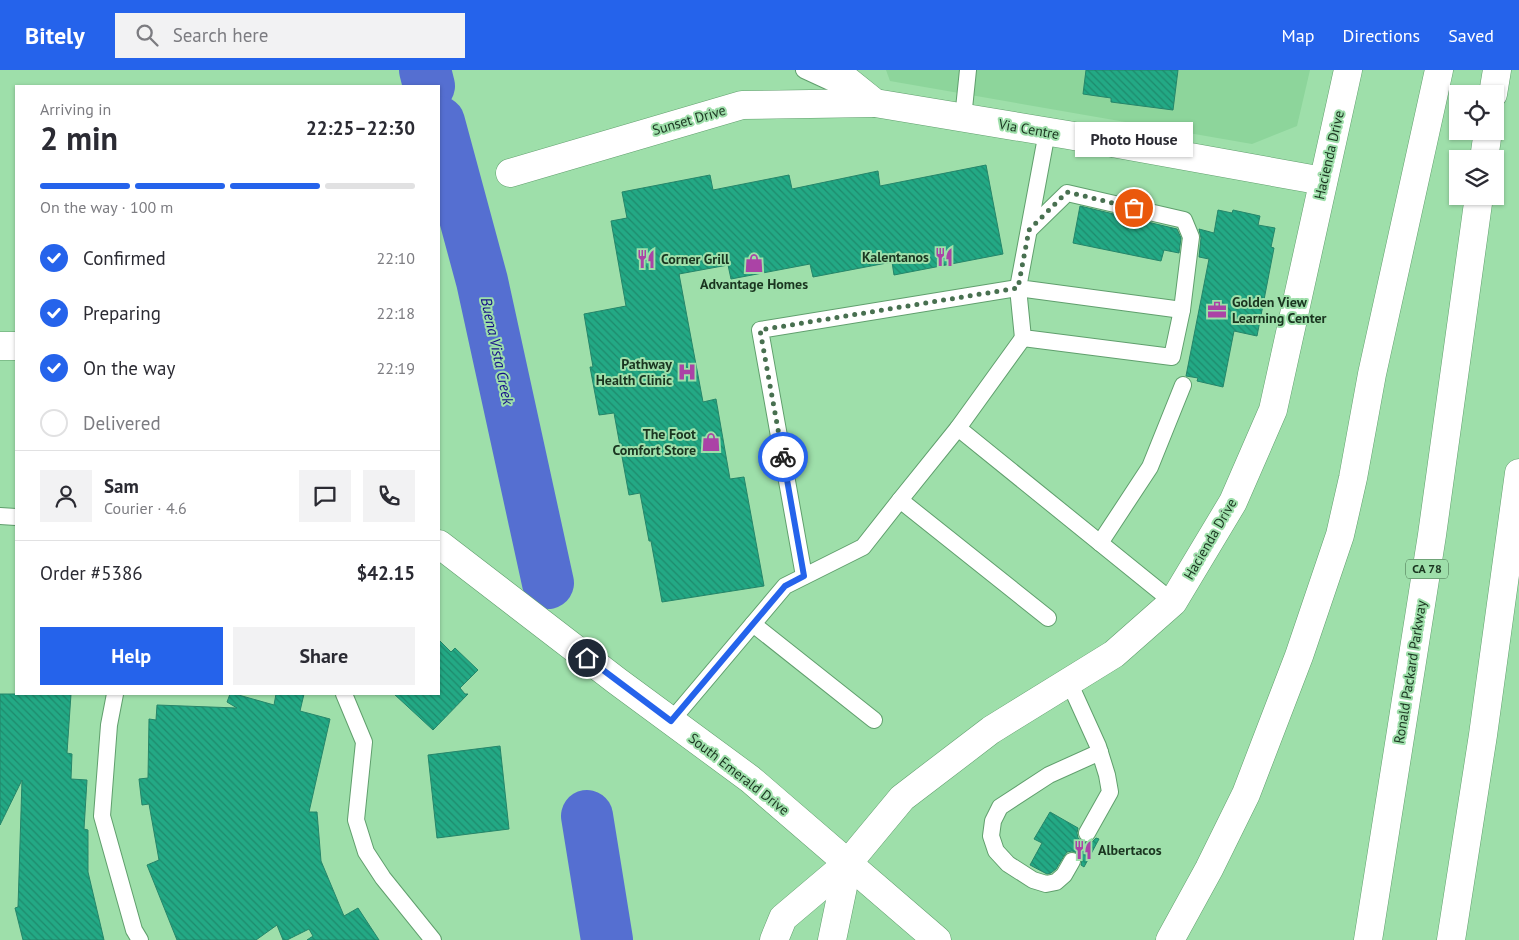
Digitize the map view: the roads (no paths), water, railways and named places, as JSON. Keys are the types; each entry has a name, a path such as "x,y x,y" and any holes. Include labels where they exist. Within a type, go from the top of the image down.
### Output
{"main road":[{"name":"Via Centre","path":"834,70 874,103 1323,181"},
{"name":"Hacienda Drive","path":"774,940 783,918 848,863 902,798 991,730 1114,654 1173,602 1233,502 1273,410 1348,70"},
{"path":"1170,940 1209,869 1246,794 1299,656 1340,536 1374,365 1439,70"},
{"path":"1494,85 1497,70"},
{"name":"Sunset Drive","path":"510,173 742,104 874,103"},
{"name":"Ronald Packard Parkway","path":"1368,940 1432,535 1478,205"},
{"path":"0,346 15,346"},
{"path":"1451,940 1519,473"},
{"name":"South Emerald Drive","path":"440,545 617,681 750,779 937,940"},
{"name":"Hacienda Drive","path":"832,940 848,863"}],"lane":[{"path":"804,70 874,103"},
{"path":"963,118 968,70"},
{"path":"671,721 785,586 863,547 958,428 1023,338 1018,288 1047,132"},
{"path":"1023,338 1172,357 1182,310 1191,237 1184,220 1067,192 1029,230"},
{"path":"804,576 760,330 1018,288 1182,310"},
{"path":"1100,543 1150,467 1183,385"},
{"path":"958,428 1173,602"},
{"path":"900,500 1048,618"},
{"path":"0,516 15,518"},
{"path":"753,624 874,720"},
{"path":"1069,682 1100,752 1110,792 1087,833"},
{"path":"115,695 109,724 102,816 134,930 140,940"},
{"path":"344,695 364,742 356,820 366,852 383,878 433,940"},
{"path":"1072,861 1064,875 1056,882 1046,884 1033,880 1008,864 996,851 991,836 993,821 1000,807 1049,775 1100,752"}],"waterway":[{"name":"Buena Vista Creek","path":"425,70 429,85"},
{"name":"Buena Vista Creek","path":"440,126 482,281 548,583"},
{"name":"Buena Vista Creek","path":"587,816 607,940"}],"place":[{"name":"Photo House","path":"1134,208"},
{"name":"Kalentanos","path":"944,257"},
{"name":"Corner Grill","path":"646,259"},
{"name":"Advantage Homes","path":"754,263"},
{"name":"Golden View Learning Center","path":"1217,310"},
{"name":"Pathway Health Clinic","path":"687,372"},
{"name":"The Foot Comfort Store","path":"711,442"},
{"name":"Albertacos","path":"1083,850"}]}
